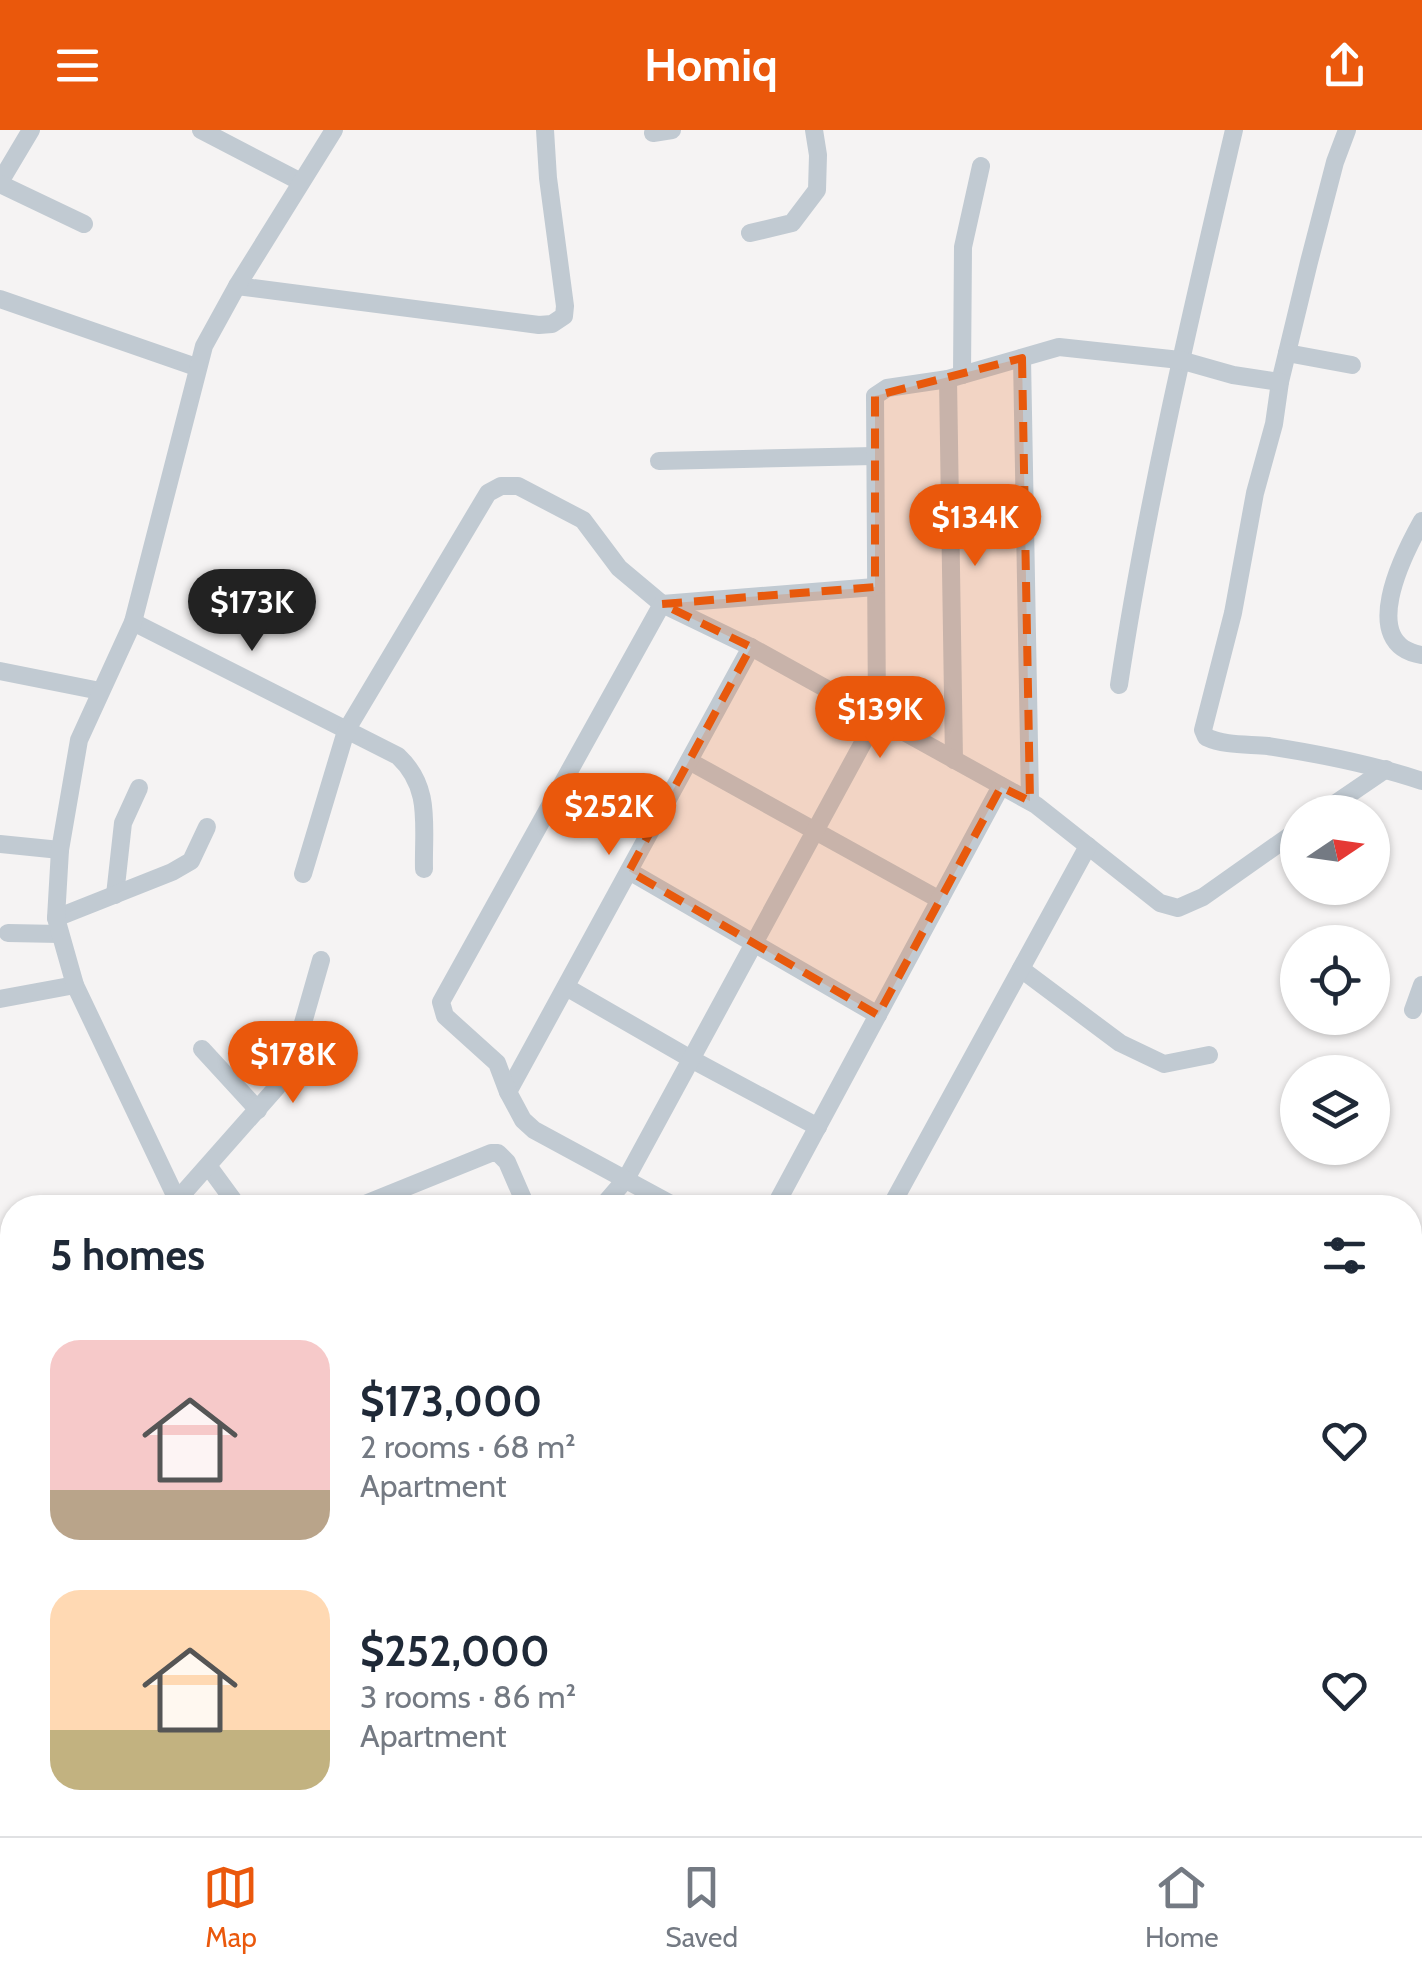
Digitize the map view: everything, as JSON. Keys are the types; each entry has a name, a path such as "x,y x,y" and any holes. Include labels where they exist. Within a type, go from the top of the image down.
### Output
{"street":[{"path":"31,130 0,183 84,224"},
{"path":"201,130 301,182"},
{"path":"171,1195 76,984 58,926 60,850 78,740 132,622 196,367 237,286 334,130"},
{"path":"237,286 539,324 558,321 564,316 565,306 545,130"},
{"path":"750,234 792,223 818,190 814,130"},
{"path":"1119,686 1125,630 1180,360 1234,130"},
{"path":"1347,130 1335,162 1280,382 1234,613 1203,730 1214,741 1268,746 1386,769 1422,781"},
{"path":"954,760 955,377 963,247 982,166"},
{"path":"0,300 196,367"},
{"path":"612,1195 626,1179 877,717 875,396 887,388 955,377 1069,347 1180,360 1233,375 1280,382"},
{"path":"1287,353 1352,365"},
{"path":"1022,358 1030,801"},
{"path":"660,461 874,456"},
{"path":"303,874 346,731 488,493 501,486 518,486 583,520 619,568 662,604 751,646 1030,801 1147,895 1178,908 1203,898 1280,843"},
{"path":"1422,521 1403,556 1389,611 1392,638 1403,651 1422,655"},
{"path":"662,604 875,587"},
{"path":"655,1195 534,1130 523,1120 496,1062 444,1016 440,1002 662,604"},
{"path":"132,622 398,756 414,771 422,790 424,869"},
{"path":"508,1092 751,646"},
{"path":"0,671 100,691"},
{"path":"688,761 940,900"},
{"path":"1347,795 1386,769"},
{"path":"781,1195 1002,786"},
{"path":"115,895 123,823 139,788"},
{"path":"8,933 58,926 115,895 172,872 191,861 207,827"},
{"path":"0,844 60,850"},
{"path":"897,1195 1088,846"},
{"path":"628,871 878,1015"},
{"path":"185,1195 277,1087 304,1023 321,960"},
{"path":"1021,969 1120,1043 1164,1064 1209,1055"},
{"path":"0,999 76,984"},
{"path":"1413,1010 1422,985"},
{"path":"566,987 691,1060 818,1127"},
{"path":"202,1049 258,1110"},
{"path":"399,1195 456,1165 498,1153 507,1162 521,1195"},
{"path":"209,1167 229,1195"}],"highlighted area":[{"path":"1022,358 1030,801 1001,787 878,1015 629,871 751,647 662,604 875,587 875,396"}]}
